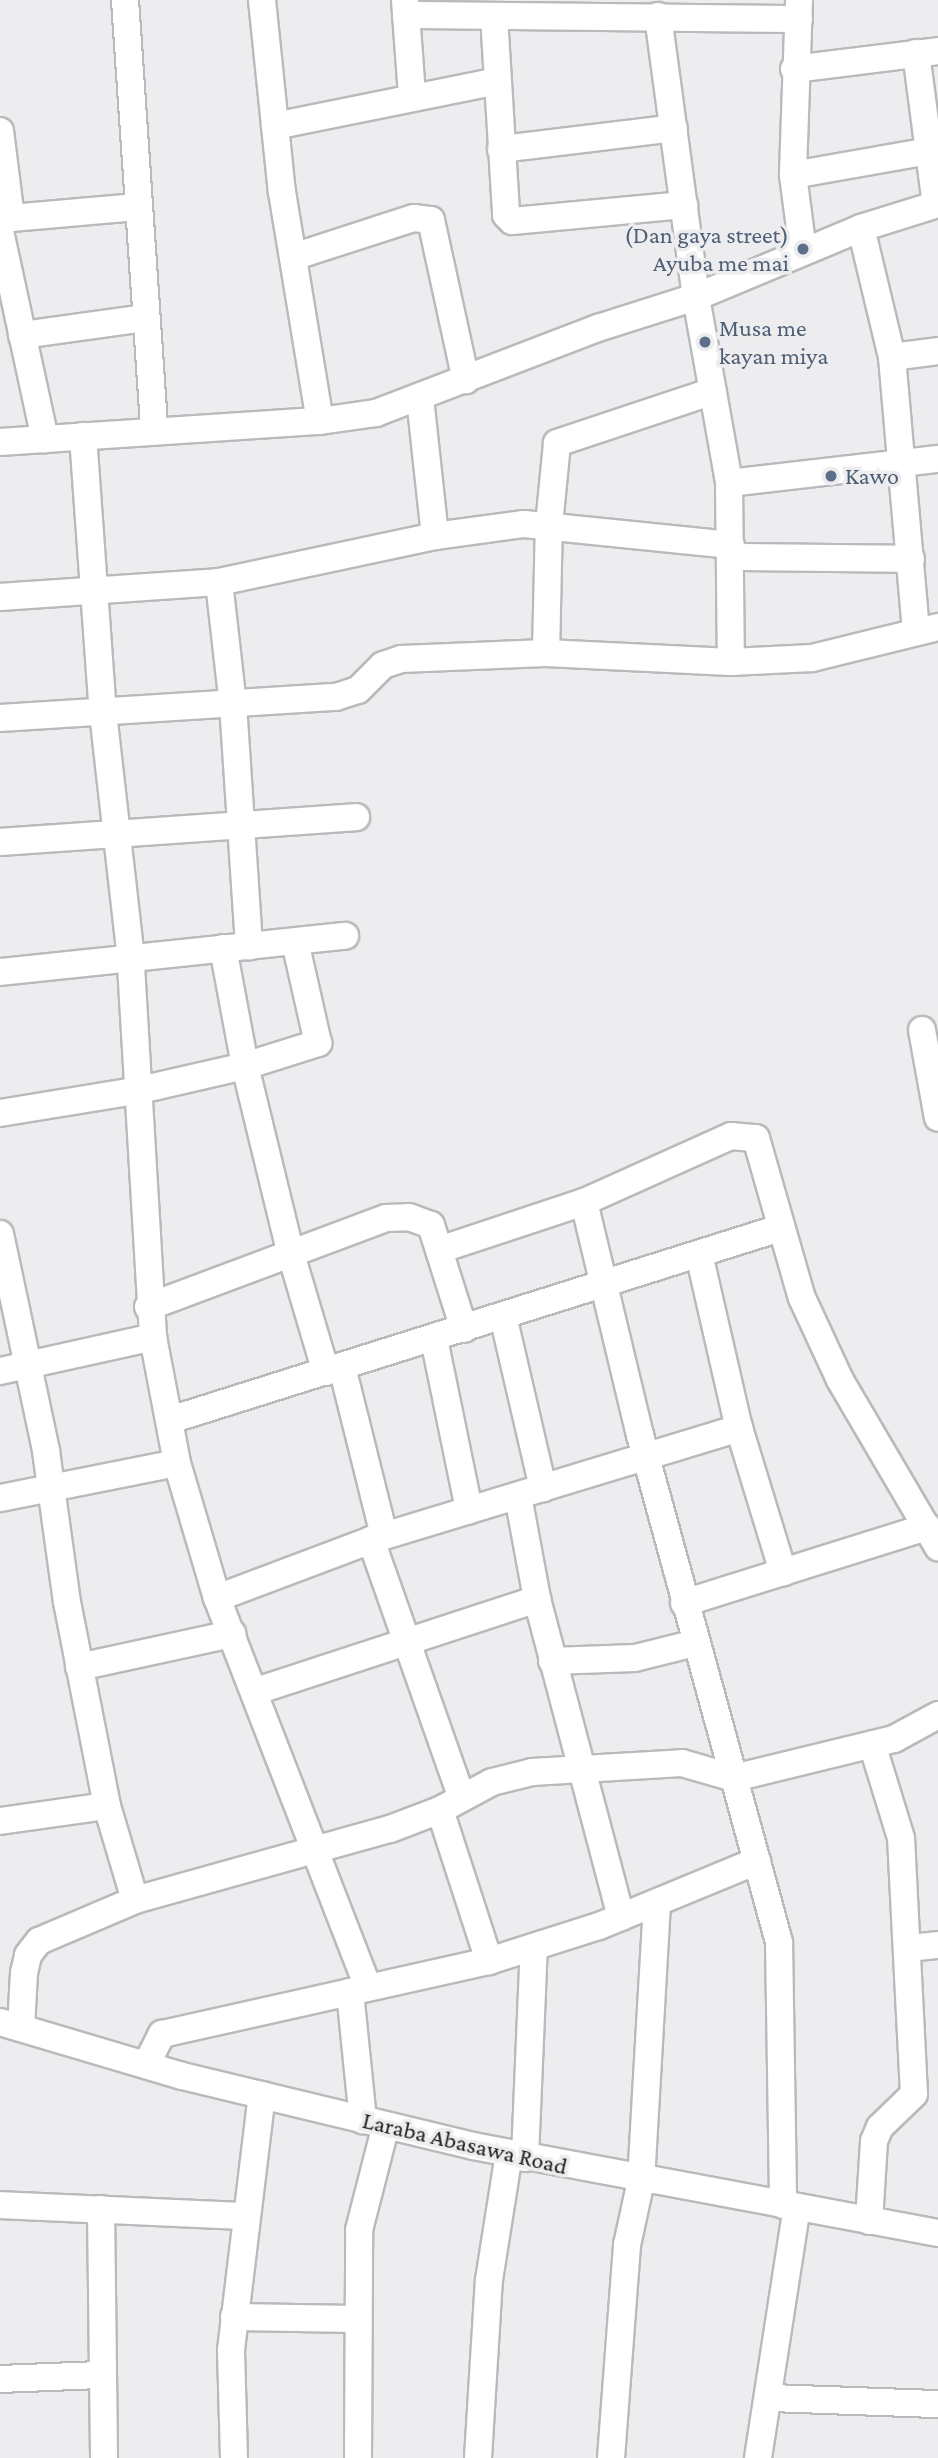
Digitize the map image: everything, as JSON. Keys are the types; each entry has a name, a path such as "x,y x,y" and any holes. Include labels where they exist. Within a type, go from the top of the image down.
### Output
{"street":[{"path":"125,0 136,207 155,430"},
{"path":"262,0 275,126 293,257 320,421"},
{"path":"412,96 405,8 494,16 658,16 799,10 794,69 793,175 803,251"},
{"path":"494,16 506,215 519,224 684,205"},
{"path":"658,16 696,297 729,483 731,662"},
{"path":"0,442 320,421 376,413 598,328 696,297 860,228 937,204 929,151 927,52 794,69"},
{"path":"275,126 412,96 498,81"},
{"path":"501,149 674,128"},
{"path":"0,131 4,223 22,335 44,439"},
{"path":"793,175 929,151"},
{"path":"4,223 136,207"},
{"path":"293,257 414,218 431,220 466,380"},
{"path":"0,718 336,697 358,690 383,664 401,659 546,653 731,662 813,658 927,629 911,559 904,462 892,357 860,228"},
{"path":"22,335 144,318"},
{"path":"892,357 938,352"},
{"path":"546,653 549,525 557,443 713,391"},
{"path":"420,398 435,536"},
{"path":"83,436 103,713 130,958 140,1090 148,1307 153,1337 177,1463 216,1598 256,1691 318,1852 359,1990 374,2122 359,2230 358,2458"},
{"path":"729,483 938,459"},
{"path":"0,597 219,582 435,536 549,525 731,551 911,559"},
{"path":"219,582 233,704 249,946"},
{"path":"0,842 241,822 356,817"},
{"path":"0,972 345,936"},
{"path":"0,1113 140,1090 245,1066 318,1043 295,942"},
{"path":"223,948 245,1066 291,1254 334,1370 450,1803 489,1961"},
{"path":"922,1030 938,1118"},
{"path":"439,1250 584,1202 682,1156 746,1135 761,1145 780,1228 802,1298 840,1380 932,1537 783,1572 684,1603"},
{"path":"584,1202 684,1603 779,1942 790,2206 771,2398 758,2458"},
{"path":"148,1307 386,1218 409,1217 431,1225 464,1329"},
{"path":"170,1420 780,1228"},
{"path":"0,1234 52,1488 79,1667 107,1806 135,1900"},
{"path":"699,1254 739,1428 783,1572"},
{"path":"503,1316 543,1488"},
{"path":"0,1371 153,1337"},
{"path":"434,1339 469,1510"},
{"path":"216,1598 378,1538 739,1428"},
{"path":"0,1499 177,1463"},
{"path":"518,1496 537,1599 552,1661 621,1917"},
{"path":"256,1691 537,1599"},
{"path":"79,1667 232,1634"},
{"path":"552,1661 635,1658 695,1643"},
{"path":"11,2025 28,1955 39,1941 135,1900 318,1852 532,1772 682,1763 734,1778 894,1739 937,1712"},
{"path":"869,2221 874,2141 880,2127 914,2094 909,1948 901,1838 872,1744"},
{"path":"0,1821 107,1806"},
{"path":"146,2065 162,2034 489,1961 621,1917 757,1861"},
{"path":"611,2458 627,2245 640,2180 657,1903"},
{"path":"909,1948 938,1945"},
{"path":"478,2458 489,2280 517,2156 534,1947"},
{"name":"Laraba Abasawa Road","path":"11,2025 146,2065 517,2156 938,2233"},
{"path":"234,2458 230,2391 234,2317 262,2095"},
{"path":"0,2205 246,2216"},
{"path":"101,2209 100,2375 104,2458"},
{"path":"234,2317 358,2319"},
{"path":"0,2379 100,2375"},
{"path":"771,2398 938,2404"}],"place":[{"name":"(Dan gaya street) Ayuba me mai","path":"803,249"},
{"name":"Musa me kayan miya","path":"705,342"},
{"name":"Kawo","path":"831,476"}]}
